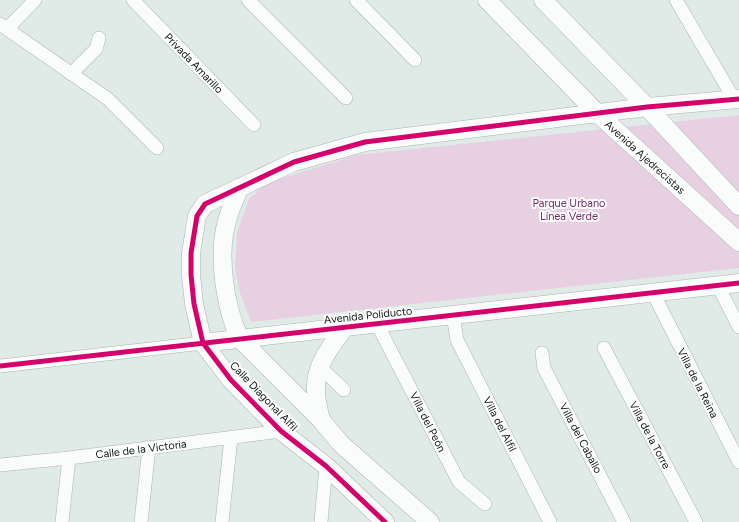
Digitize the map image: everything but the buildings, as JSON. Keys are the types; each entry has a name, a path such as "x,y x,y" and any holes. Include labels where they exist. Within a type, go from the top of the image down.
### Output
{"street":[{"path":"35,0 4,26 108,99 157,148"},
{"name":"Privada Amarillo","path":"133,0 254,125"},
{"path":"248,0 346,98"},
{"path":"356,0 415,60"},
{"name":"Avenida Ajedrecistas","path":"487,0 597,113 739,242"},
{"path":"542,0 648,107 739,206"},
{"path":"240,187 294,162 365,142 648,107 736,99 676,0"},
{"path":"71,74 96,49 99,38"},
{"name":"Calle Diagonal Alfil","path":"240,187 205,204 197,216 191,253 191,275 194,304 203,343 231,380 281,431 326,466 385,522"},
{"name":"Calle Diagonal Alfil","path":"240,187 226,222 223,242 223,277 233,325 240,339 321,420 342,444 430,522"},
{"name":"Avenida Poliducto","path":"0,366 345,327 380,328 721,291 739,283"},
{"path":"721,291 739,327"},
{"name":"Villa de la Reina","path":"655,298 739,462"},
{"name":"Villa del Alfil","path":"453,320 457,340 550,522"},
{"path":"321,420 315,399 315,383 326,353 345,327"},
{"name":"Villa del Peón","path":"380,328 459,482 484,504"},
{"name":"Villa de la Torre","path":"604,348 696,522"},
{"name":"Villa del Caballo","path":"542,353 544,368 624,522"},
{"path":"320,367 344,390"},
{"name":"Calle de la Victoria","path":"0,465 69,458 281,431"},
{"path":"222,522 231,438"},
{"path":"141,522 148,448"},
{"path":"62,522 69,458"},
{"path":"321,522 326,466"}],"green space":[{"name":"Parque Urbano Línea Verde","path":"739,115 739,268 251,322 240,293 235,269 237,233 249,199 267,183 356,155"}],"cycle path":[{"path":"385,522 326,466 281,431 231,380 203,343 194,304 191,275 191,253 197,216 205,204 294,162 365,142 647,107 739,99"},
{"path":"0,366 739,283"}]}
